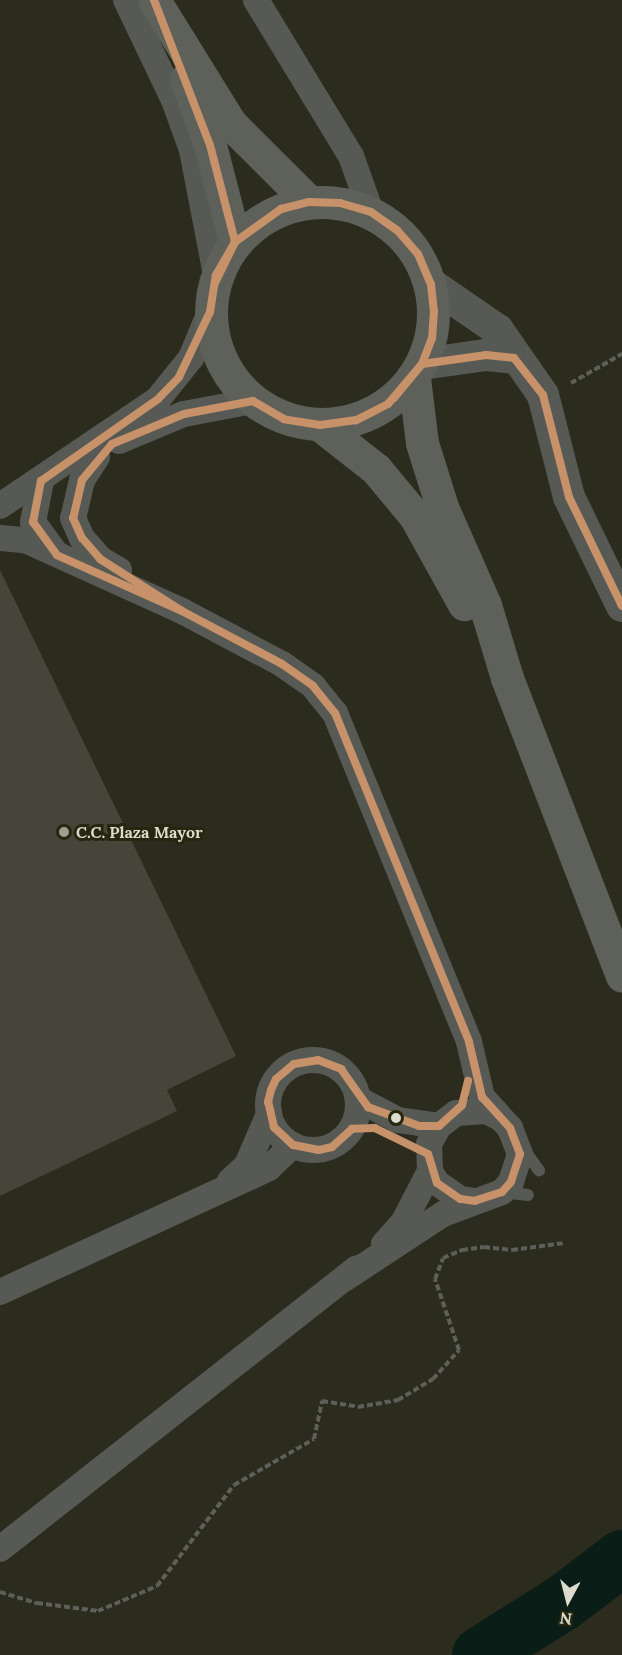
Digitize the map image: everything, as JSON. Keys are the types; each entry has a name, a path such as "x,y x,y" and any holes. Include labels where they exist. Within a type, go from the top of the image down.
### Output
{"main road":[{"path":"160,12 210,145 235,242"},
{"path":"160,12 231,124 309,202"},
{"path":"309,202 340,202 370,212 397,230 411,246 431,284 434,311 432,338 418,371 388,404 356,420 320,425 285,419 253,401 224,366 214,346 210,312 216,275 235,242 256,222 281,209 309,202"},
{"path":"418,371 422,443 442,507 485,605 507,678 622,976"},
{"path":"320,425 376,469 415,516 507,678"}],"street":[{"path":"126,0 174,100 192,150 216,275"},
{"path":"256,0 351,156 370,212"},
{"path":"431,284 498,330 514,358 543,395 569,497 622,606"},
{"path":"0,522 158,399 191,358 210,312"},
{"path":"418,371 467,356 514,358"},
{"path":"0,506 39,491 132,434 184,414 253,401"},
{"path":"97,457 82,480 76,498 73,518 82,538 100,559 182,611"},
{"path":"39,491 33,522 57,555"},
{"path":"0,538 25,540 182,611 282,664 313,686 335,713 469,1042 471,1060 482,1097 517,1141 518,1169 502,1192 443,1214 344,1279 0,1549"},
{"path":"306,1060 341,1069 355,1088 358,1099 352,1129 343,1139 325,1148 293,1145 274,1127 269,1114 268,1102 276,1079 294,1064 306,1060"},
{"path":"344,1279 404,1223 448,1120 464,1099 471,1060"},
{"path":"358,1099 398,1120 448,1120 486,1111 500,1118"},
{"path":"221,1190 247,1165 269,1114"},
{"path":"352,1129 386,1131 429,1163 447,1193 475,1201"},
{"path":"0,1292 269,1168 293,1145"}],"lane":[{"path":"517,1141 539,1170"},
{"path":"502,1192 528,1195"}],"path":[{"path":"543,395 622,354"},
{"path":"0,1592 37,1603 98,1611 157,1586 234,1485 314,1439 322,1401 358,1407 398,1400 433,1379 459,1350 435,1279 443,1258 462,1250 484,1247 512,1250 565,1243"}],"building":[{"name":"C.C. Plaza Mayor","path":"0,570 236,1056 167,1090 177,1111 0,1196"}],"waterway":[{"path":"480,1655 564,1602 622,1558"}],"transit line":[{"path":"154,0 210,145 235,242 215,283"},
{"path":"309,202 340,203 371,212 397,230 418,254 431,284 434,311 432,338 422,364 388,404 356,420 320,425 284,419 253,401 184,414 112,444 82,480 73,518 82,538 100,559 182,611 57,555 33,522 41,481 158,399 179,377 210,312 216,275 235,242 281,209 309,202"},
{"path":"394,398 422,364 486,355 514,358 543,395 569,497 622,606"},
{"path":"182,611 282,664 313,686 335,713 469,1042 482,1097 510,1128 520,1154 511,1182 502,1192 475,1201 460,1199 437,1183 428,1154"},
{"path":"428,1154 375,1128 352,1129 332,1147 319,1150 293,1145 274,1127 268,1102 271,1090 276,1079 294,1064 318,1060 341,1069 368,1107 419,1126 439,1126 462,1105 468,1081"}],"place":[{"name":"C.C. Plaza Mayor","path":"64,832"}]}
